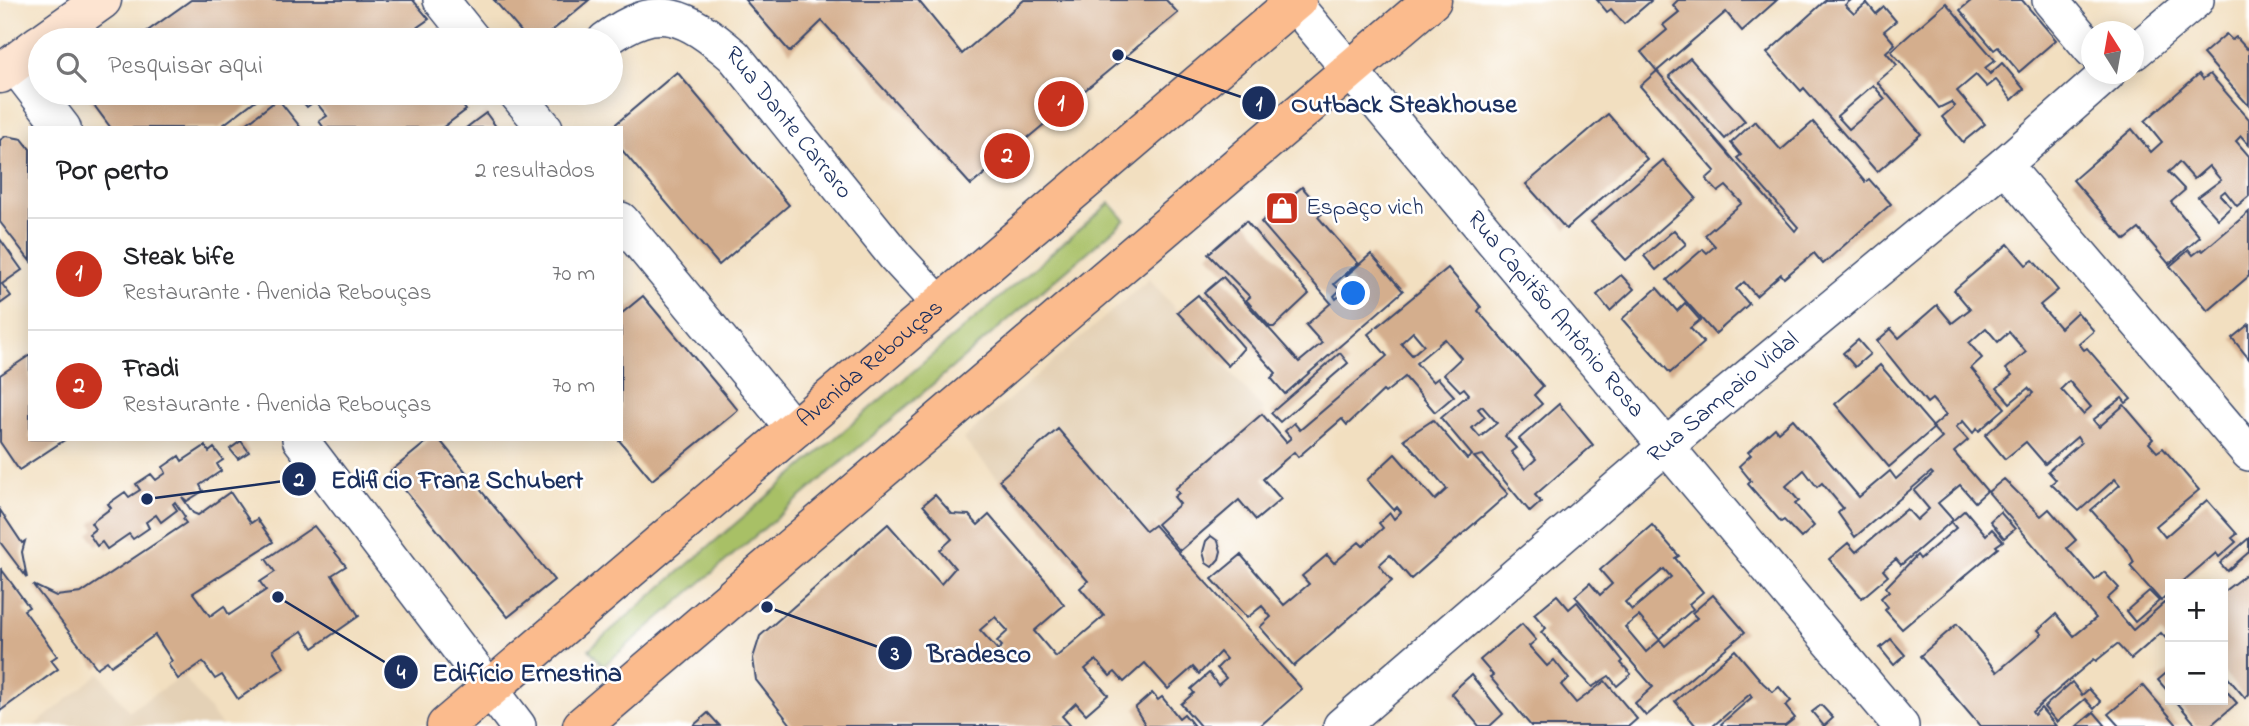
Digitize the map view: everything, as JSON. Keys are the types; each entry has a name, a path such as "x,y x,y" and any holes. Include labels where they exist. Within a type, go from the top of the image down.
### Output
{"main road":[{"path":"63,28 103,0"},
{"path":"582,726 1432,0"},
{"name":"Avenida Rebouças","path":"446,726 1294,1"}],"street":[{"path":"441,0 463,28"},
{"path":"2050,0 2081,38"},
{"path":"2144,42 2196,0"},
{"name":"Rua Capitão Antônio Rosa","path":"1294,1 1901,726"},
{"name":"Rua Dante Carraro","path":"620,28 651,14 673,16 713,38 734,56 896,257 940,305"},
{"path":"18,61 28,76"},
{"name":"Rua Sampaio Vidal","path":"1341,726 1668,445 2004,165 2096,84"},
{"path":"47,105 61,126"},
{"path":"2004,165 2249,453"},
{"path":"623,222 795,430"},
{"path":"302,441 519,726"}],"shaded area":[{"path":"1149,279 1264,411 1175,488 1180,504 1146,531 1058,429 999,480 963,439"},
{"path":"100,673 129,711 183,675 222,726 34,726"}],"green space":[{"path":"1110,203 1125,220 603,666 589,649"}],"building":[{"path":"191,0 413,0 429,19 416,28 152,28"},
{"path":"494,0 589,0 555,28 518,28"},
{"path":"745,0 918,0 962,54 1024,0 1166,0 1178,13 971,185 822,21 790,52"},
{"path":"1597,0 1652,0 1624,24 1611,9 1607,12"},
{"path":"1678,0 1777,0 1742,31 1726,12 1657,71 1641,52 1667,30 1663,25 1679,12 1673,5"},
{"path":"1826,0 1851,0 1845,5 1854,14 1867,3 1876,14 1884,7 1896,21 1884,31 1895,44 1886,52 1897,65 1877,82 1921,134 1877,172 1804,88 1801,91 1767,53","holes":["1873,85 1885,99 1849,129 1837,116"]},
{"path":"1972,0 2022,0 2056,40 2019,72 1998,47 1994,50 1960,10"},
{"path":"1946,3 1995,60 1985,68 1990,74 2002,63 2024,89 2012,100 1996,80 1987,87 1976,75 1957,91 1985,124 1963,142 1942,117 1955,106 1951,102 1939,108 1891,51"},
{"path":"2226,34 2232,40 2236,37 2247,49 2249,47 2249,106 2203,54"},
{"path":"1690,58 1745,121 1725,139 1669,76"},
{"path":"1657,71 1795,231 1798,227 1737,158 1741,155 1731,143 1755,121 1781,150 1813,122 1865,182 1869,179 1891,204 1823,264 1814,253 1784,278 1781,274 1756,296 1744,282 1736,289 1749,304 1715,334 1667,280 1703,249 1707,253 1715,246 1705,235 1742,203 1726,186 1718,192 1706,179 1715,171 1640,86"},
{"path":"677,72 789,205 719,265 623,151 623,126 613,126"},
{"path":"2199,74 2203,79 2210,74 2249,119 2249,145 2241,136 2236,141 2249,156 2249,196 2237,206 2225,191 2220,195 2231,207 2218,219 2198,197 2221,180 2209,166 2194,179 2179,162 2168,172 2185,190 2171,202 2200,237 2169,264 2139,229 2125,240 2073,180 2132,129 2151,152 2162,142 2145,121"},
{"path":"94,105 249,105 222,126 110,126"},
{"path":"270,105 283,105 299,126 244,126"},
{"path":"318,105 462,105 466,110 445,126 323,126 319,121 327,116"},
{"path":"486,113 496,126 469,126"},
{"path":"1608,114 1647,159 1566,229 1526,184"},
{"path":"6,136 22,139 28,146 28,258 0,222 0,140"},
{"path":"1663,160 1696,198 1626,260 1591,222"},
{"path":"1302,187 1324,212 1318,217 1358,263 1334,284 1340,290 1334,296 1336,299 1353,284 1346,276 1371,254 1403,291 1285,394 1271,378 1276,373 1204,293 1223,277 1299,362 1322,343 1306,325 1331,303 1261,222"},
{"path":"2249,212 2249,276 2208,311 2170,266 2189,250 2193,255 2201,249 2203,251"},
{"path":"1246,221 1309,294 1274,327 1270,327 1246,300 1250,297 1208,254"},
{"path":"1674,230 1686,244 1656,270 1644,256"},
{"path":"0,239 22,270 2,284 11,296 0,304"},
{"path":"2008,244 2026,265 2033,260 2058,290 2040,305 2060,328 2077,312 2094,331 2079,344 2084,350 2087,348 2131,399 2126,403 2122,398 2093,420 2099,427 2124,405 2153,439 2149,443 2157,452 2163,448 2199,490 2156,526 2165,537 2207,500 2237,534 2232,538 2236,542 2219,557 2216,553 2186,579 2165,579 2165,597 2161,601 2130,566 2134,562 2128,551 2091,510 2120,485 2115,479 2079,511 2051,484 2056,480 2048,471 2081,443 2077,437 2045,464 2026,442 2005,459 1985,435 2033,393 2028,388 2010,403 1997,388 2012,375 2006,369 2026,352 2009,332 1998,342 1986,328 1969,343 1982,358 1971,368 2005,408 1979,431 1977,428 1973,433 1963,421 1956,427 1968,440 1954,452 1987,491 1975,502 1960,485 1938,503 1953,520 1901,565 1896,559 1883,570 1888,576 1862,598 1829,559 1848,543 1856,552 1907,509 1917,520 1929,509 1914,491 1933,474 1931,472 1855,537 1838,513 1843,508 1822,483 1817,487 1804,470 1786,486 1799,501 1795,504 1814,526 1801,538 1784,520 1781,522 1748,484 1751,481 1739,466 1751,455 1748,452 1775,428 1778,432 1793,419 1859,497 1890,471 1896,479 1942,438 1932,427 1946,415 1932,399 1927,403 1877,341 1891,329 1899,338 1937,305 1952,323 1970,309 1954,290","holes":["2069,381 2091,407 2083,414 2061,389"]},
{"path":"1448,268 1481,307 1478,311 1543,386 1534,395 1542,404 1505,436 1516,448 1511,452 1525,469 1536,459 1519,439 1559,404 1593,445 1535,495 1541,502 1530,512 1483,455 1474,457 1508,494 1411,579 1390,555 1379,565 1392,581 1294,666 1260,627 1271,617 1262,606 1247,618 1212,579 1241,555 1284,605 1309,584 1302,576 1327,555 1334,563 1359,542 1363,546 1383,528 1379,523 1390,513 1394,519 1401,512 1397,507 1394,510 1367,480 1395,454 1435,500 1447,489 1404,439 1433,420 1467,459 1472,455 1441,418 1469,394 1464,388 1460,391 1444,374 1461,358 1445,339 1416,363 1433,382 1438,378 1454,396 1435,412 1405,377 1385,393 1383,391 1347,425 1342,419 1298,457 1294,452 1263,479 1281,499 1256,520 1239,500 1180,551 1157,524 1180,504 1174,497 1179,493 1175,489 1262,414 1286,442 1291,438 1285,431 1294,423 1300,430 1387,356 1368,334","holes":["1413,332 1424,345 1412,355 1401,343","1482,406 1497,423 1480,437 1472,428 1485,417 1478,409"]},
{"path":"1621,275 1634,289 1610,311 1597,295"},
{"path":"1657,288 1677,311 1685,303 1700,320 1690,328 1704,343 1670,373 1622,319"},
{"path":"1198,295 1244,348 1228,366 1177,312"},
{"path":"643,296 738,410 652,480 620,441 623,441 623,312"},
{"path":"2249,324 2249,359 2232,338"},
{"path":"1858,340 1870,354 1855,367 1843,353"},
{"path":"1340,353 1348,363 1280,422 1271,413"},
{"path":"28,356 28,441 63,441 19,470 0,442 0,375"},
{"path":"1880,365 1934,428 1889,467 1835,404"},
{"path":"1058,429 1146,531 1154,525 1302,689 1260,726 1200,726 1181,704 1194,693 1191,689 1209,673 1218,685 1226,678 1217,668 1226,659 1220,652 1199,674 1193,667 1168,689 1145,663 1124,682 1115,672 1110,676 1096,660 1085,669 1108,695 1086,714 1076,703 1062,716 1071,726 792,726 756,680 753,658 760,636 888,524 941,584 955,568 940,550 952,539 923,505 935,495 952,514 969,515 978,525 989,515 1047,582 1064,605 1034,631 1056,657 1104,616 1080,588 1088,581 999,480","holes":["995,617 1008,631 997,641 1002,646 998,650 980,630"]},
{"path":"241,441 249,452 238,459 230,449"},
{"path":"428,441 441,441 554,580 508,617 390,472"},
{"path":"205,446 209,452 214,448 223,460 217,464 221,471 200,485 203,491 187,501 182,497 193,513 198,515 230,492 251,523 257,519 273,542 193,593 210,616 224,606 229,615 266,590 260,582 275,572 266,559 314,526 346,566 332,575 359,616 313,648 302,631 273,650 284,668 238,699 222,675 215,679 203,662 178,679 168,664 172,661 155,635 111,666 107,661 97,668 33,585 56,596 81,593 186,523 175,502 173,504 177,510 161,522 156,515 146,522 149,528 133,539 129,534 107,549 102,542 97,546 89,534 95,529 91,523 111,508 108,504 125,492 129,497 140,490 136,484 151,474 156,480 166,473 163,467 179,456 182,461"},
{"path":"2004,479 2041,516 2049,509 2076,540 2067,548 2095,580 2104,572 2119,588 2107,599 2133,630 2165,604 2165,637 2161,633 2131,659 2117,644 2096,661 2094,659 2032,712 2034,715 2041,708 2056,726 1980,726 1920,656 1957,624 1997,672 2042,634 2038,630 2056,614 2074,636 2096,618 1988,492"},
{"path":"0,510 22,543 25,541 22,552 27,578 0,542"},
{"path":"1965,510 1986,535 1992,529 2003,541 1902,629 1885,610 1888,607 1881,598 1889,591 1886,587 1917,555 1920,559 1956,528 1951,522"},
{"path":"2000,512 2015,529 2004,538 1990,521"},
{"path":"1652,525 1679,556 1675,558 1703,592 1689,604 1693,609 1659,639 1639,616 1625,627 1646,652 1660,640 1665,646 1697,618 1692,613 1713,595 1745,632 1646,716 1635,703 1653,687 1575,596 1590,583 1600,595 1612,584 1600,570","holes":["1664,569 1671,577 1632,610 1625,602"]},
{"path":"1211,536 1218,541 1221,551 1219,559 1212,567 1206,563 1203,552 1206,541"},
{"path":"2249,538 2249,552 2227,571 2220,563"},
{"path":"2,570 29,607 24,610 57,656 51,660 58,669 0,711"},
{"path":"2249,572 2249,694 2245,698 2228,678 2228,588"},
{"path":"2149,591 2159,601 2135,622 2126,611"},
{"path":"1557,595 1569,609 1577,602 1623,661 1621,663 1631,674 1617,686 1609,676 1592,687 1541,632 1546,628 1534,614"},
{"path":"1522,624 1536,640 1529,646 1547,666 1554,660 1569,679 1561,685 1576,703 1605,681 1637,719 1629,726 1531,726 1490,677 1493,675 1480,660"},
{"path":"1891,639 1905,655 1894,665 1880,648"},
{"path":"1735,650 1763,683 1773,692 1779,687 1791,701 1785,706 1795,718 1785,726 1723,726 1721,724 1752,697 1750,694 1713,726 1696,726 1675,701"},
{"path":"2165,674 2165,688 2158,680"},
{"path":"1471,675 1503,714 1490,726 1479,726 1451,693"},
{"path":"2072,682 2082,695 2089,689 2101,702 2094,709 2085,699 2057,722 2044,707"},
{"path":"2143,685 2178,726 2119,726 2108,714"},
{"path":"1152,693 1158,700 1162,697 1179,718 1184,714 1194,726 1146,726 1135,708"},
{"path":"2228,693 2237,703 2210,726 2197,726 2179,705 2228,705"},
{"path":"1821,705 1833,718 1824,726 1812,712"},
{"path":"2094,712 2106,726 2077,726"},
{"path":"708,713 720,726 693,726"}],"place":[{"name":"Outback Steakhouse","path":"1118,55"},
{"name":"Steak bife","path":"1061,104"},
{"name":"Fradi","path":"1007,156"},
{"name":"Espaço vich","path":"1282,208"},
{"name":"Edificio Franz Schubert","path":"147,499"},
{"name":"Edifício Ernestina","path":"278,597"},
{"name":"Bradesco","path":"767,607"}]}
